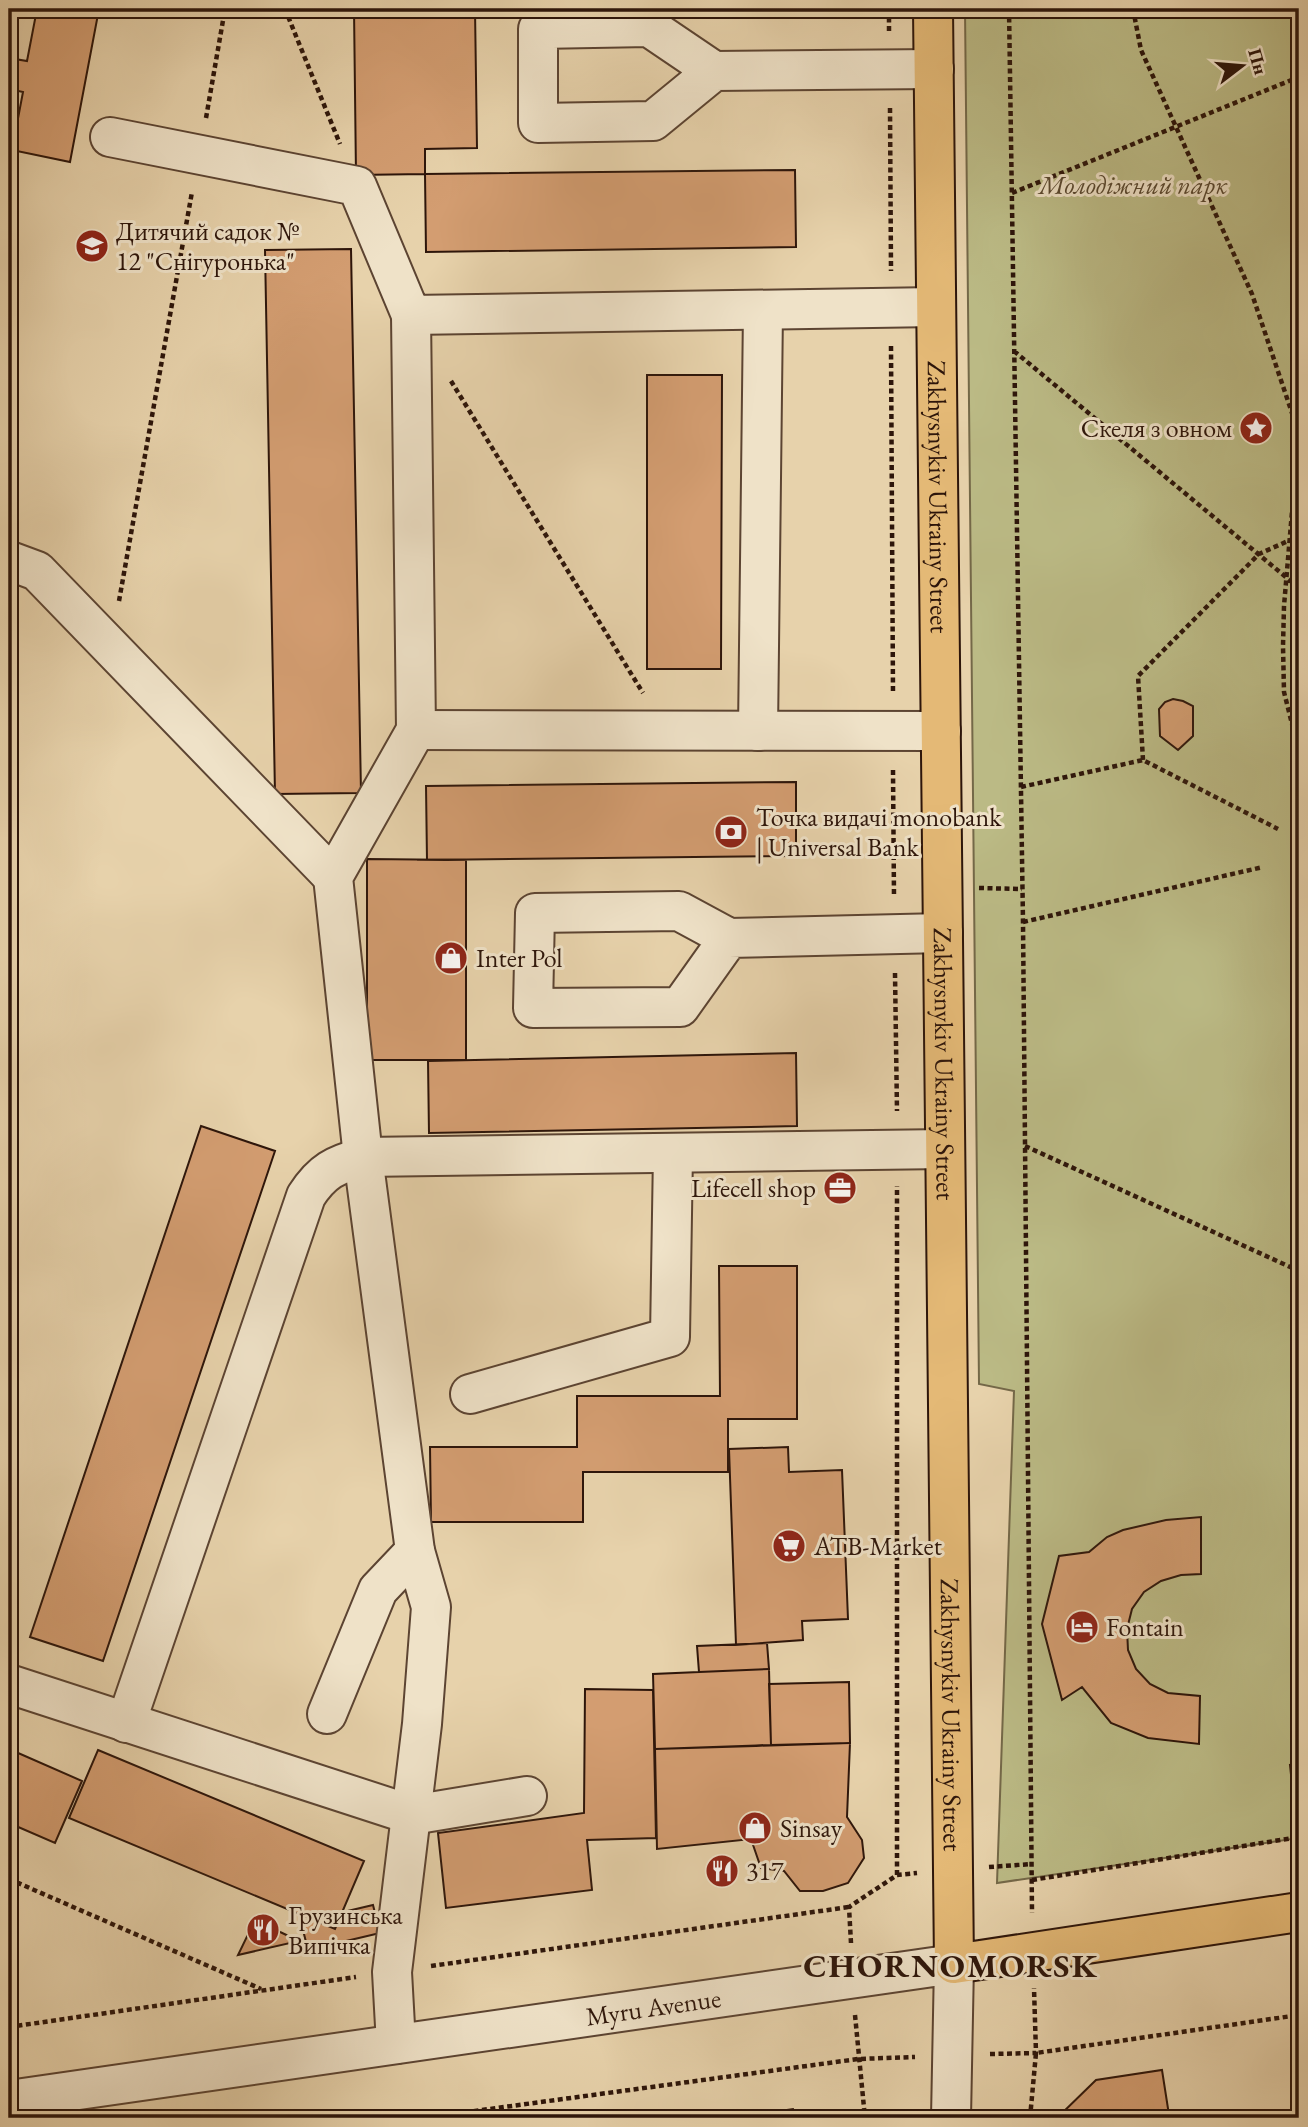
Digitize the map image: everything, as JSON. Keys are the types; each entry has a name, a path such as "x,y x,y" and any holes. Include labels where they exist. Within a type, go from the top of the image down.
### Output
{"main road":[{"name":"Zakhysnykiv Ukrainy Street","path":"933,9 954,1964"},
{"name":"Myru Avenue","path":"954,1964 1299,1912"}],"street":[{"path":"714,71 934,69"},
{"path":"110,137 357,186 411,315 416,730 333,877 363,1157 415,1551 431,1607 422,1724 392,1972 396,2044"},
{"path":"411,315 936,307"},
{"path":"758,730 763,310"},
{"path":"9,566 10,562 37,571 333,877"},
{"path":"416,730 941,731"},
{"path":"729,939 680,1007 533,1008 535,913 679,911 729,939 943,933"},
{"path":"126,1723 306,1196 318,1178 340,1164 363,1157 945,1149"},
{"path":"470,1394 670,1337 673,1153"},
{"path":"327,1714 377,1590 415,1551"},
{"path":"9,1684 412,1815 527,1796"},
{"name":"Myru Avenue","path":"9,2100 954,1964"},
{"name":"Zakhysnykiv Ukrainy Street","path":"951,2118 954,1964"}],"path":[{"path":"111,647 225,9"},
{"path":"285,9 357,186"},
{"path":"1009,9 1023,922 1032,1880 1299,1837"},
{"path":"1133,9 1141,50 1252,294 1294,419 1295,460 1283,646 1284,692 1299,752"},
{"path":"1012,192 1299,77"},
{"path":"1014,351 1299,587"},
{"path":"447,374 666,731"},
{"path":"1143,760 1138,676 1259,554 1299,536"},
{"path":"1021,787 1143,760 1278,829"},
{"path":"1023,922 1263,867"},
{"path":"1025,1146 1299,1271"},
{"path":"9,1878 263,1990"},
{"path":"1030,2118 1036,2053 1299,2014"},
{"path":"423,2118 858,2059"}],"green space":[{"name":"Молодіжний парк","path":"965,9 1299,9 1299,1838 997,1883 1014,1391 979,1384"}],"building":[{"path":"37,9 99,9 70,162 12,150 23,92 9,89 9,58 27,61"},
{"path":"354,9 475,9 477,148 425,149 425,174 356,175"},
{"path":"795,170 796,247 426,252 425,174"},
{"path":"351,249 361,793 275,794 265,250"},
{"path":"647,375 722,375 721,669 647,669"},
{"path":"1173,699 1193,706 1193,736 1178,750 1160,736 1159,709 1165,702"},
{"path":"796,782 796,856 427,860 426,786"},
{"path":"367,859 466,860 466,1060 367,1060"},
{"path":"796,1053 797,1126 429,1133 428,1061"},
{"path":"201,1126 275,1151 103,1661 30,1637"},
{"path":"719,1266 797,1266 797,1419 728,1419 728,1472 583,1472 583,1522 431,1522 430,1447 577,1447 577,1396 720,1396"},
{"name":"ATB-Market","path":"788,1447 789,1472 842,1470 848,1619 802,1621 803,1640 736,1645 729,1449"},
{"path":"1201,1517 1201,1574 1181,1575 1161,1581 1144,1592 1132,1609 1127,1629 1128,1650 1136,1669 1150,1684 1168,1693 1200,1696 1199,1744 1148,1738 1111,1723 1082,1687 1062,1700 1042,1624 1059,1556 1089,1552 1107,1537 1123,1530 1166,1520"},
{"path":"767,1643 769,1669 699,1672 697,1646"},
{"path":"769,1669 771,1745 655,1749 653,1674"},
{"path":"849,1682 850,1743 771,1745 769,1684"},
{"path":"585,1689 653,1690 656,1838 587,1840 592,1890 446,1908 438,1833 584,1813"},
{"name":"Sinsay","path":"850,1743 847,1817 862,1840 864,1858 848,1883 823,1891 800,1891 784,1871 761,1868 751,1839 657,1849 655,1749"},
{"path":"9,1749 82,1781 55,1843 9,1823"},
{"path":"98,1750 364,1861 335,1929 69,1818"},
{"path":"1299,1764 1299,1793 1293,1794 1290,1765"},
{"path":"373,1905 380,1933 308,1950 301,1922"},
{"name":"Грузинська Випічка","path":"255,1920 299,1941 238,1955"},
{"path":"1162,2070 1169,2115 1147,2118 1057,2118 1096,2080"},
{"path":"793,2109 796,2118 732,2118"}],"place":[{"name":"Дитячий садок № 12 \"Снігуронька\"","path":"92,246"},
{"name":"Скеля з овном","path":"1256,428"},
{"name":"Точка видачі monobank | Universal Bank","path":"731,832"},
{"name":"Inter Pol","path":"451,958"},
{"name":"Lifecell shop","path":"840,1188"},
{"name":"ATB-Market","path":"789,1546"},
{"name":"Fontain","path":"1082,1627"},
{"name":"Sinsay","path":"755,1828"},
{"name":"317","path":"722,1871"},
{"name":"Грузинська Випічка","path":"263,1930"}],"district":[{"name":"CHORNOMORSK","path":"951,1965"}]}
